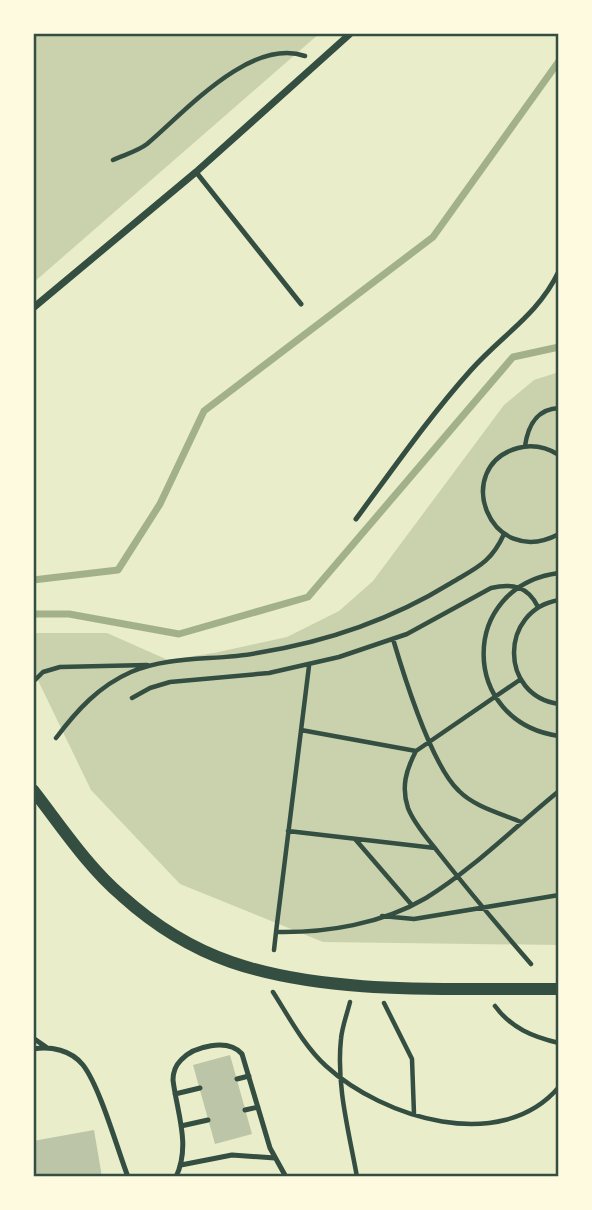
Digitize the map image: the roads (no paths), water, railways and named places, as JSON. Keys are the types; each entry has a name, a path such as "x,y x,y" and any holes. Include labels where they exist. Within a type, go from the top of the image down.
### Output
{"street":[{"path":"33,308 196,172 351,33"},
{"path":"33,790 98,872 145,915 199,948 228,961 290,978 355,985 559,989"}],"lane":[{"path":"196,172 301,304"},
{"path":"356,519 452,392 496,343 533,311 550,289 559,271"},
{"path":"33,1038 46,1047"},
{"path":"176,1177 181,1165 184,1143 174,1094 174,1070 186,1055 214,1045 230,1045 242,1054 275,1158 286,1177"},
{"path":"33,1049 46,1047 66,1051 82,1064 92,1081 128,1177"},
{"path":"237,1079 249,1076"},
{"path":"174,1094 200,1088"},
{"path":"245,1110 258,1107"},
{"path":"181,1126 208,1119"},
{"path":"181,1165 232,1155 275,1158"}],"waterway":[{"path":"33,580 118,570 160,504 204,411 433,237 559,61"},
{"path":"33,614 69,614 179,634 308,597 513,357 559,347"}]}
